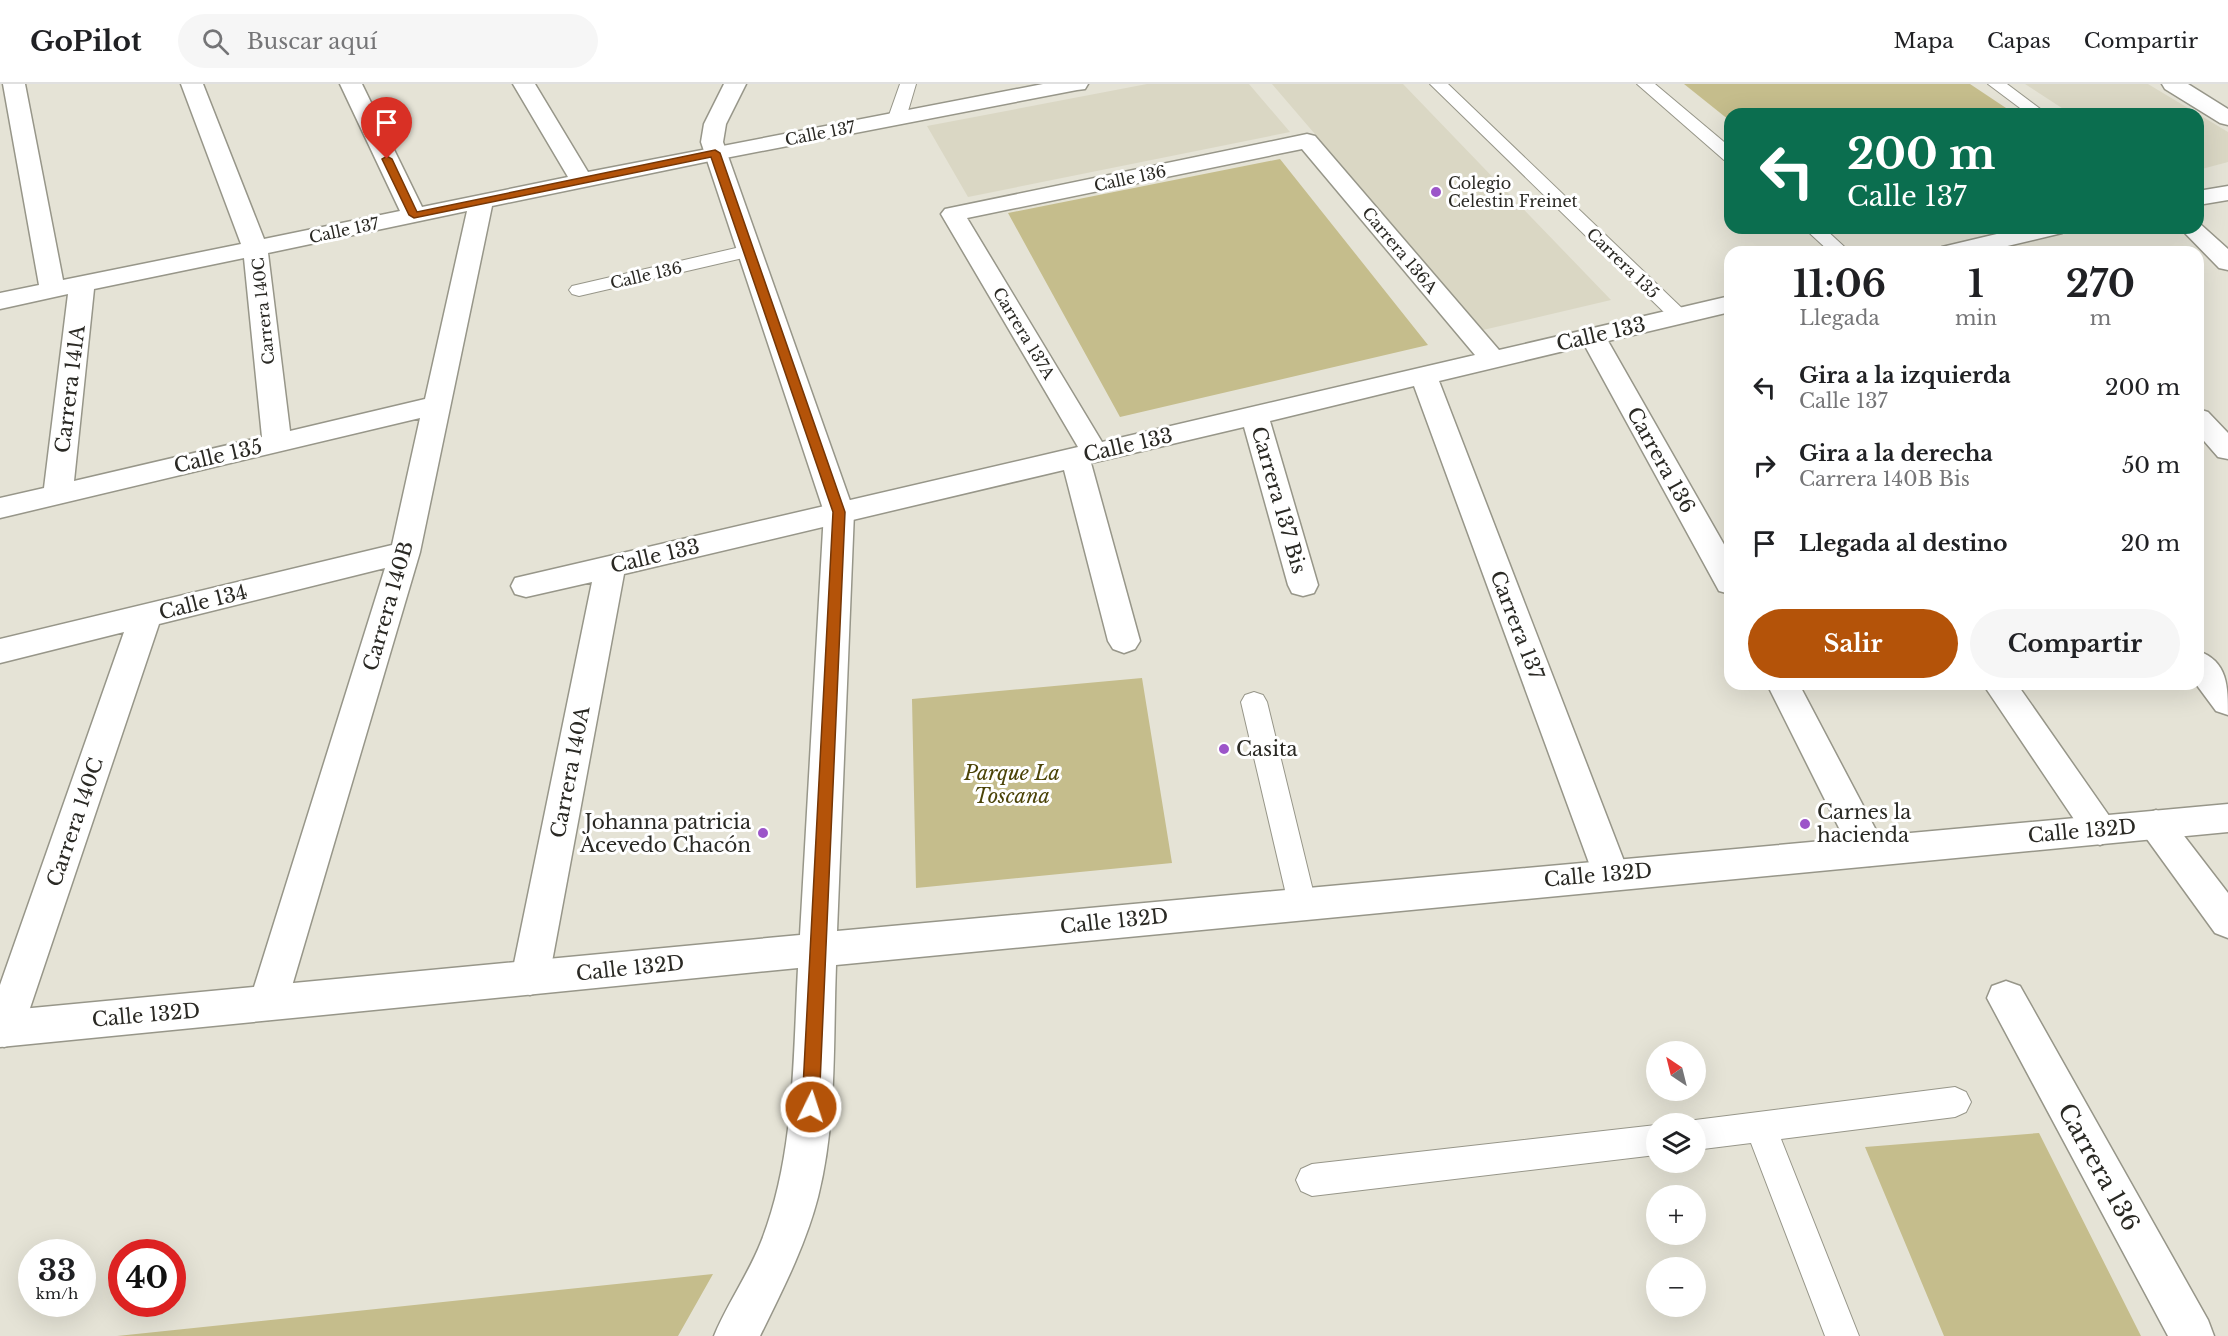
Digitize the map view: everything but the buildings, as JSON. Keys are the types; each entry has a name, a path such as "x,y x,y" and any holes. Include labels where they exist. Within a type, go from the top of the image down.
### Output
{"street":[{"path":"14,84 52,289"},
{"name":"Carrera 140C","path":"192,84 255,248 277,442"},
{"path":"351,84 414,215"},
{"path":"524,84 582,181"},
{"path":"735,84 712,133 715,153 839,512 809,1126 796,1196 779,1252 736,1336"},
{"name":"Calle 137","path":"0,301 715,153 1077,84"},
{"path":"2173,84 2228,118"},
{"name":"Calle 136","path":"953,214 1307,141"},
{"name":"Carrera 136A","path":"1307,141 1492,359"},
{"path":"2204,197 2228,193"},
{"name":"Carrera 140B","path":"268,1004 405,552 481,202"},
{"name":"Carrera 137A","path":"953,214 1085,455 1124,641"},
{"path":"2004,246 2031,243 2044,234"},
{"path":"2198,234 2228,263"},
{"name":"Carrera 141A","path":"58,494 82,283"},
{"name":"Calle 133","path":"526,586 1724,305"},
{"name":"Carrera 136","path":"1592,336 1724,572"},
{"name":"Carrera 137","path":"1424,376 1611,874"},
{"name":"Calle 135","path":"0,508 437,405"},
{"name":"Carrera 137 Bis","path":"1255,415 1303,585"},
{"path":"2204,424 2228,450"},
{"name":"Calle 134","path":"0,651 405,552"},
{"name":"Carrera 140A","path":"530,978 610,566"},
{"name":"Carrera 140C","path":"2,1029 146,615"},
{"path":"2204,671 2228,702"},
{"path":"1786,690 1869,850"},
{"path":"2003,690 2100,830"},
{"name":"Calle 132D","path":"2,1029 1302,903 2228,818"},
{"path":"2156,825 2228,922"},
{"name":"Carrera 136","path":"2006,998 2192,1336"}],"lane":[{"path":"897,118 908,84"},
{"name":"Carrera 135","path":"1438,84 1679,316"},
{"path":"1645,84 1724,151"},
{"path":"1996,84 2030,108"},
{"path":"1820,234 1834,246"},
{"name":"Calle 136","path":"579,290 749,251"},
{"path":"1254,702 1302,903"},
{"path":"1706,1134 1955,1102"},
{"path":"1760,1127 1842,1336"},
{"path":"1312,1180 1646,1141"}],"shaded area":[{"path":"1147,84 1249,84 1290,132 968,197 927,126"},
{"name":"Colegio Celestin Freinet","path":"1272,84 1403,84 1611,300 1483,330"},
{"path":"2025,84 2148,84 2188,108 2062,108"},
{"path":"2204,118 2228,132 2228,162 2204,168"}],"green space":[{"path":"1684,84 1970,84 2006,108 1724,108 1724,116"},
{"path":"1280,159 1428,345 1120,417 1008,213"},
{"name":"Parque La Toscana","path":"1142,678 1172,863 916,888 912,699"},
{"path":"2039,1133 2141,1336 1944,1336 1865,1147"},
{"path":"713,1274 678,1336 117,1336"}],"place":[{"name":"Colegio Celestin Freinet","path":"1436,192"},
{"name":"Casita","path":"1224,749"},
{"name":"Carnes la hacienda","path":"1805,824"},
{"name":"Johanna patricia Acevedo Chacón","path":"763,833"}],"route":[{"path":"387,159 414,215 715,153 839,512 811,1107"}]}
